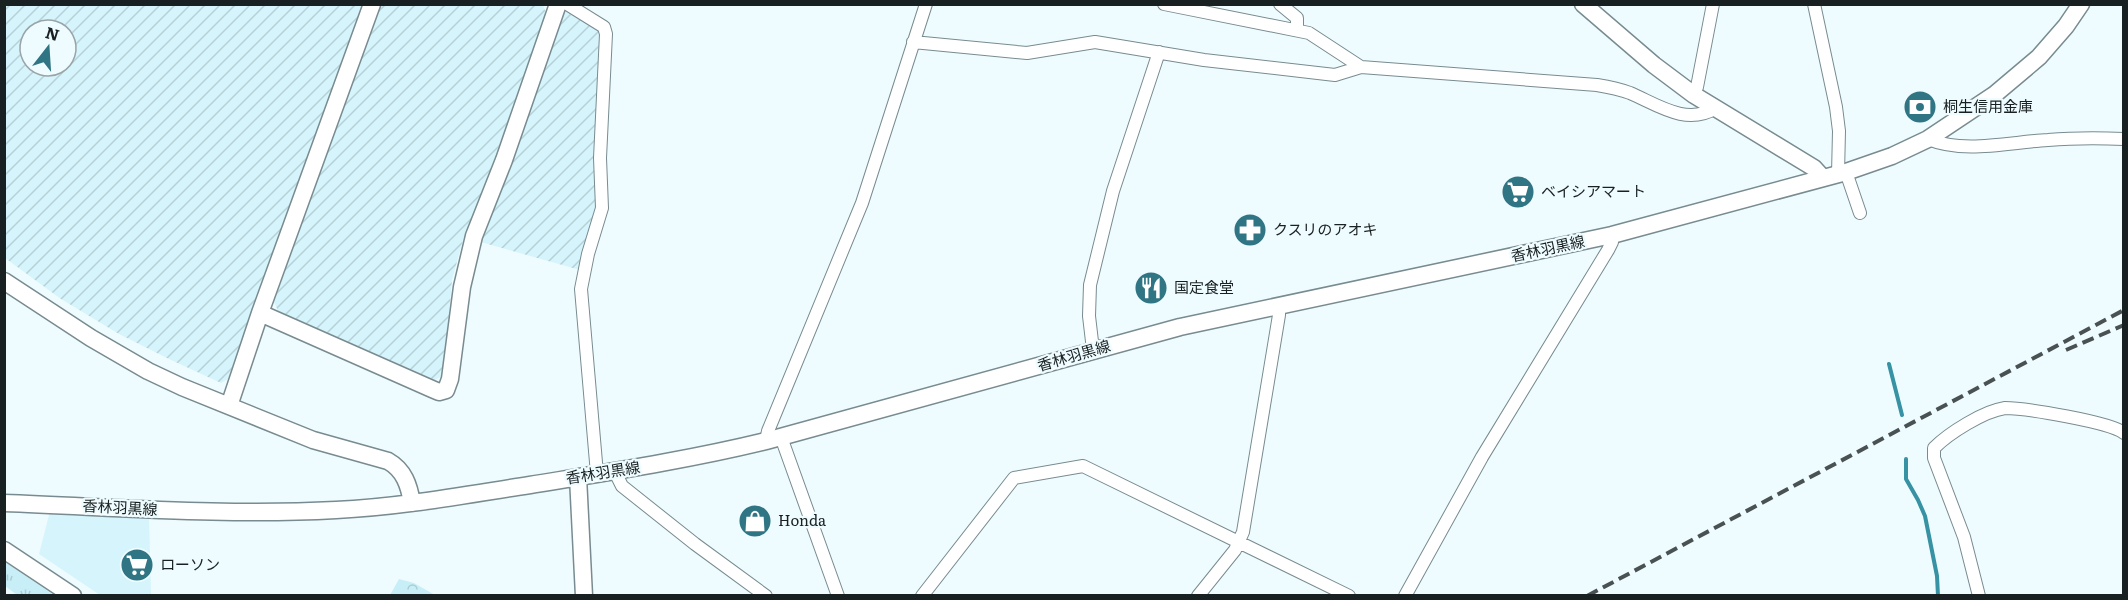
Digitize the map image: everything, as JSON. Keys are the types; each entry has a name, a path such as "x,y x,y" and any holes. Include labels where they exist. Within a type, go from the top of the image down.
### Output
{"main road":[{"path":"229,406 260,313 372,4"},
{"path":"260,313 439,392 446,390 450,379 462,287 474,236 504,160 558,4"},
{"path":"1582,4 1654,65 1694,94 1814,168 1836,175"},
{"name":"香林羽黒線","path":"4,503 227,513 338,510 412,503 615,472 717,453 1180,327 1612,235 1836,175 1892,156 1928,138 1994,95 2053,42 2081,4"},
{"path":"4,280 59,318 120,355 174,383 312,440 388,461 395,465 405,478 412,503"},
{"path":"578,477 584,596"},
{"path":"4,550 73,596"}],"street":[{"path":"567,4 604,27 606,34 600,158 603,208 588,254 581,289 597,474"},
{"path":"838,596 774,439 768,431 862,203 926,4"},
{"path":"1164,4 1309,33 1361,67"},
{"path":"1280,4 1297,18 1297,30"},
{"path":"1694,94 1713,4"},
{"path":"1814,4 1838,122 1836,175 1860,213"},
{"path":"913,42 1027,53 1095,42 1204,60 1335,75 1361,67 1609,87 1630,93 1683,115 1704,115 1716,108"},
{"path":"1093,350 1089,316 1090,285 1113,191 1159,52"},
{"path":"1928,138 1942,144 1953,145 1990,145 2051,139 2124,139"},
{"path":"1406,596 1482,457 1608,250 1612,242 1612,235"},
{"path":"1198,596 1240,542 1280,315 1279,307"},
{"path":"1979,596 1964,537 1934,458 1934,448 1979,418 1992,411 2005,408 2091,422 2116,428 2124,434"},
{"path":"922,596 1014,478 1083,466 1349,596"},
{"path":"615,472 622,486 694,544 766,596"}],"shaded area":[{"path":"5,5 363,5 228,379 221,383 169,359 119,334 61,299 5,258"},
{"path":"380,5 543,5 546,13 484,188 464,236 452,280 444,375 435,380 278,311 274,302"},
{"path":"563,10 599,31 597,184 595,208 580,270 477,241"},
{"path":"50,511 149,516 151,595 100,595 39,554"}],"green space":[{"path":"5,562 54,595 17,595 5,586"},
{"path":"399,579 414,583 435,595 390,595"}],"waterway":[{"path":"1889,364 1902,415"},
{"path":"1906,459 1906,479 1925,516 1937,576 1938,596"}],"railway":[{"path":"1587,596 2124,310"},
{"path":"2066,350 2124,325"}],"place":[{"name":"桐生信用金庫","path":"1920,107"},
{"name":"ベイシアマート","path":"1518,192"},
{"name":"クスリのアオキ","path":"1250,230"},
{"name":"国定食堂","path":"1151,288"},
{"name":"Honda","path":"755,521"},
{"name":"ローソン","path":"137,565"}]}
